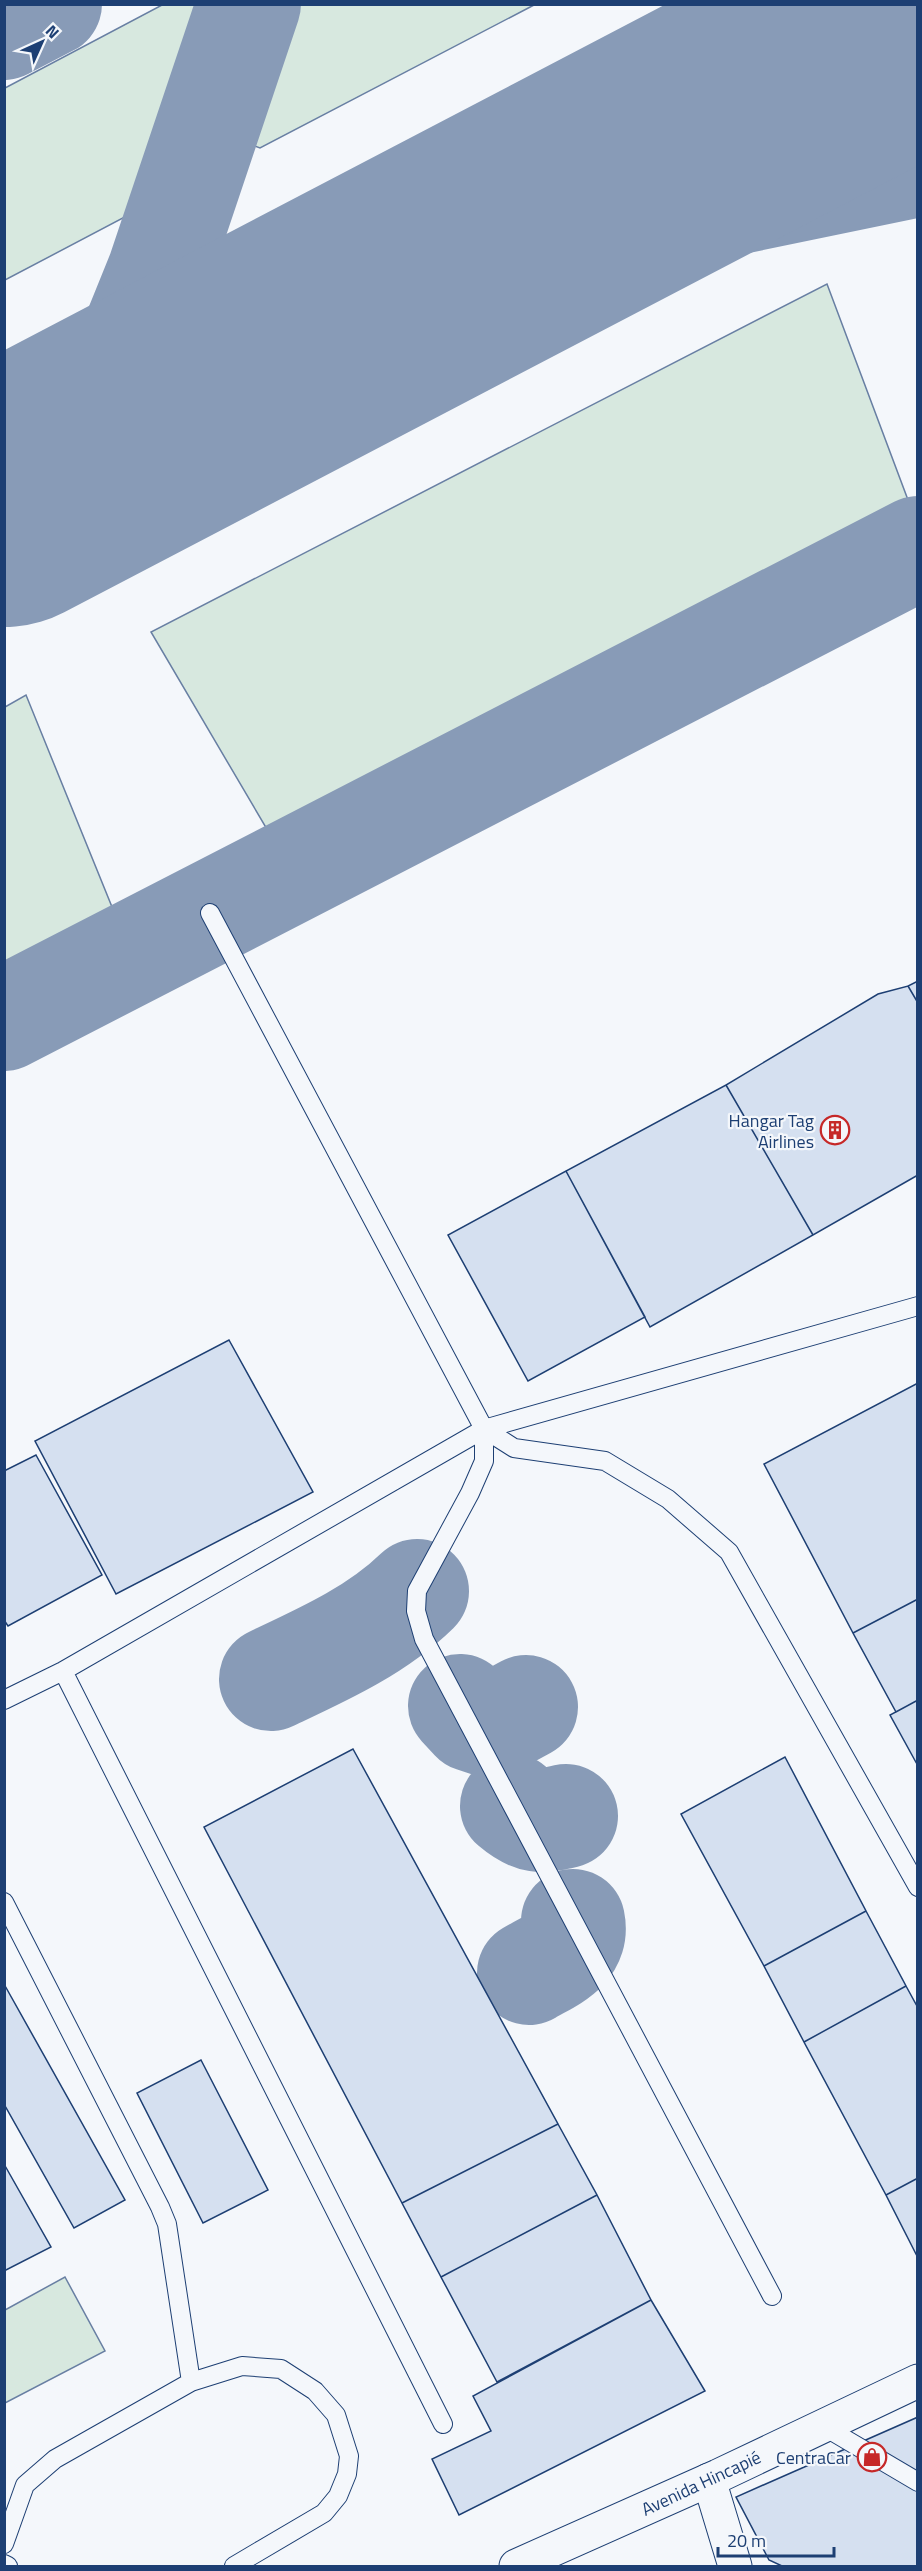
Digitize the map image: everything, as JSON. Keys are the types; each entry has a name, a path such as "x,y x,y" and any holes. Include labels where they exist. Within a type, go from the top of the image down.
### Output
{"main road":[{"name":"Avenida Hincapié","path":"535,2562 918,2381"},
{"path":"709,2480 735,2566"}],"lane":[{"path":"210,913 484,1429 484,1461 470,1493 417,1591 416,1611 424,1639 772,2296"},
{"path":"4,1700 63,1671 484,1429 918,1306"},
{"path":"484,1429 514,1448 604,1461 668,1499 729,1552 918,1887"},
{"path":"63,1671 443,2424"},
{"path":"4,1902 167,2224 191,2382"},
{"path":"4,2544 25,2486 55,2459 191,2382 242,2366 281,2369 315,2391 336,2415 350,2456 347,2474 338,2496 324,2513 234,2566"},
{"path":"822,2426 918,2482"}],"shaded area":[{"path":"290,4 534,5 260,148 244,142"},
{"path":"162,5 208,5 140,209 5,280 5,88"},
{"path":"827,284 908,500 268,831 151,632"},
{"path":"26,695 112,907 5,963 5,707"},
{"path":"65,2277 105,2351 5,2403 5,2310"}],"building":[{"path":"918,981 918,1003 908,986"},
{"name":"Hangar Tag Airlines","path":"908,986 918,1003 918,1175 813,1235 726,1085 878,994"},
{"path":"726,1085 813,1235 650,1327 566,1171"},
{"path":"566,1171 645,1317 528,1381 448,1235"},
{"path":"229,1340 313,1492 116,1594 35,1441"},
{"path":"918,1383 918,1599 853,1633 764,1464"},
{"path":"36,1455 102,1575 8,1626 4,1620 4,1471"},
{"path":"918,1599 918,1700 896,1712 853,1633"},
{"path":"918,1700 918,1766 890,1715"},
{"path":"353,1749 558,2124 402,2203 204,1827"},
{"path":"785,1757 866,1911 764,1966 681,1814"},
{"path":"866,1911 906,1986 804,2042 764,1966"},
{"path":"4,1984 125,2200 74,2228 4,2104"},
{"path":"906,1986 918,2008 918,2178 886,2195 804,2042"},
{"path":"201,2060 268,2190 203,2223 137,2093"},
{"path":"558,2124 597,2195 441,2277 402,2203"},
{"path":"4,2164 51,2247 4,2271"},
{"path":"918,2178 918,2258 886,2195"},
{"path":"597,2195 651,2300 497,2382 441,2277"},
{"path":"651,2300 705,2391 459,2515 432,2459 491,2431 473,2396"},
{"name":"CentraCar","path":"918,2417 918,2566 782,2566 769,2560 736,2497"}],"taxiway":[{"path":"4,28 50,4"},
{"path":"85,455 159,272 249,4"},
{"path":"458,260 918,165"},
{"path":"159,272 166,313 179,339 203,357 240,374"},
{"path":"4,1019 918,548"},
{"path":"271,1679 366,1630 417,1591"},
{"path":"460,1706 473,1720 491,1726 526,1707"},
{"path":"512,1806 525,1816 537,1820 566,1816"},
{"path":"529,1973 568,1947 574,1931 573,1921"}],"runway":[{"path":"4,497 918,19"}],"place":[{"name":"Hangar Tag Airlines","path":"835,1130"},
{"name":"CentraCar","path":"872,2457"}]}
